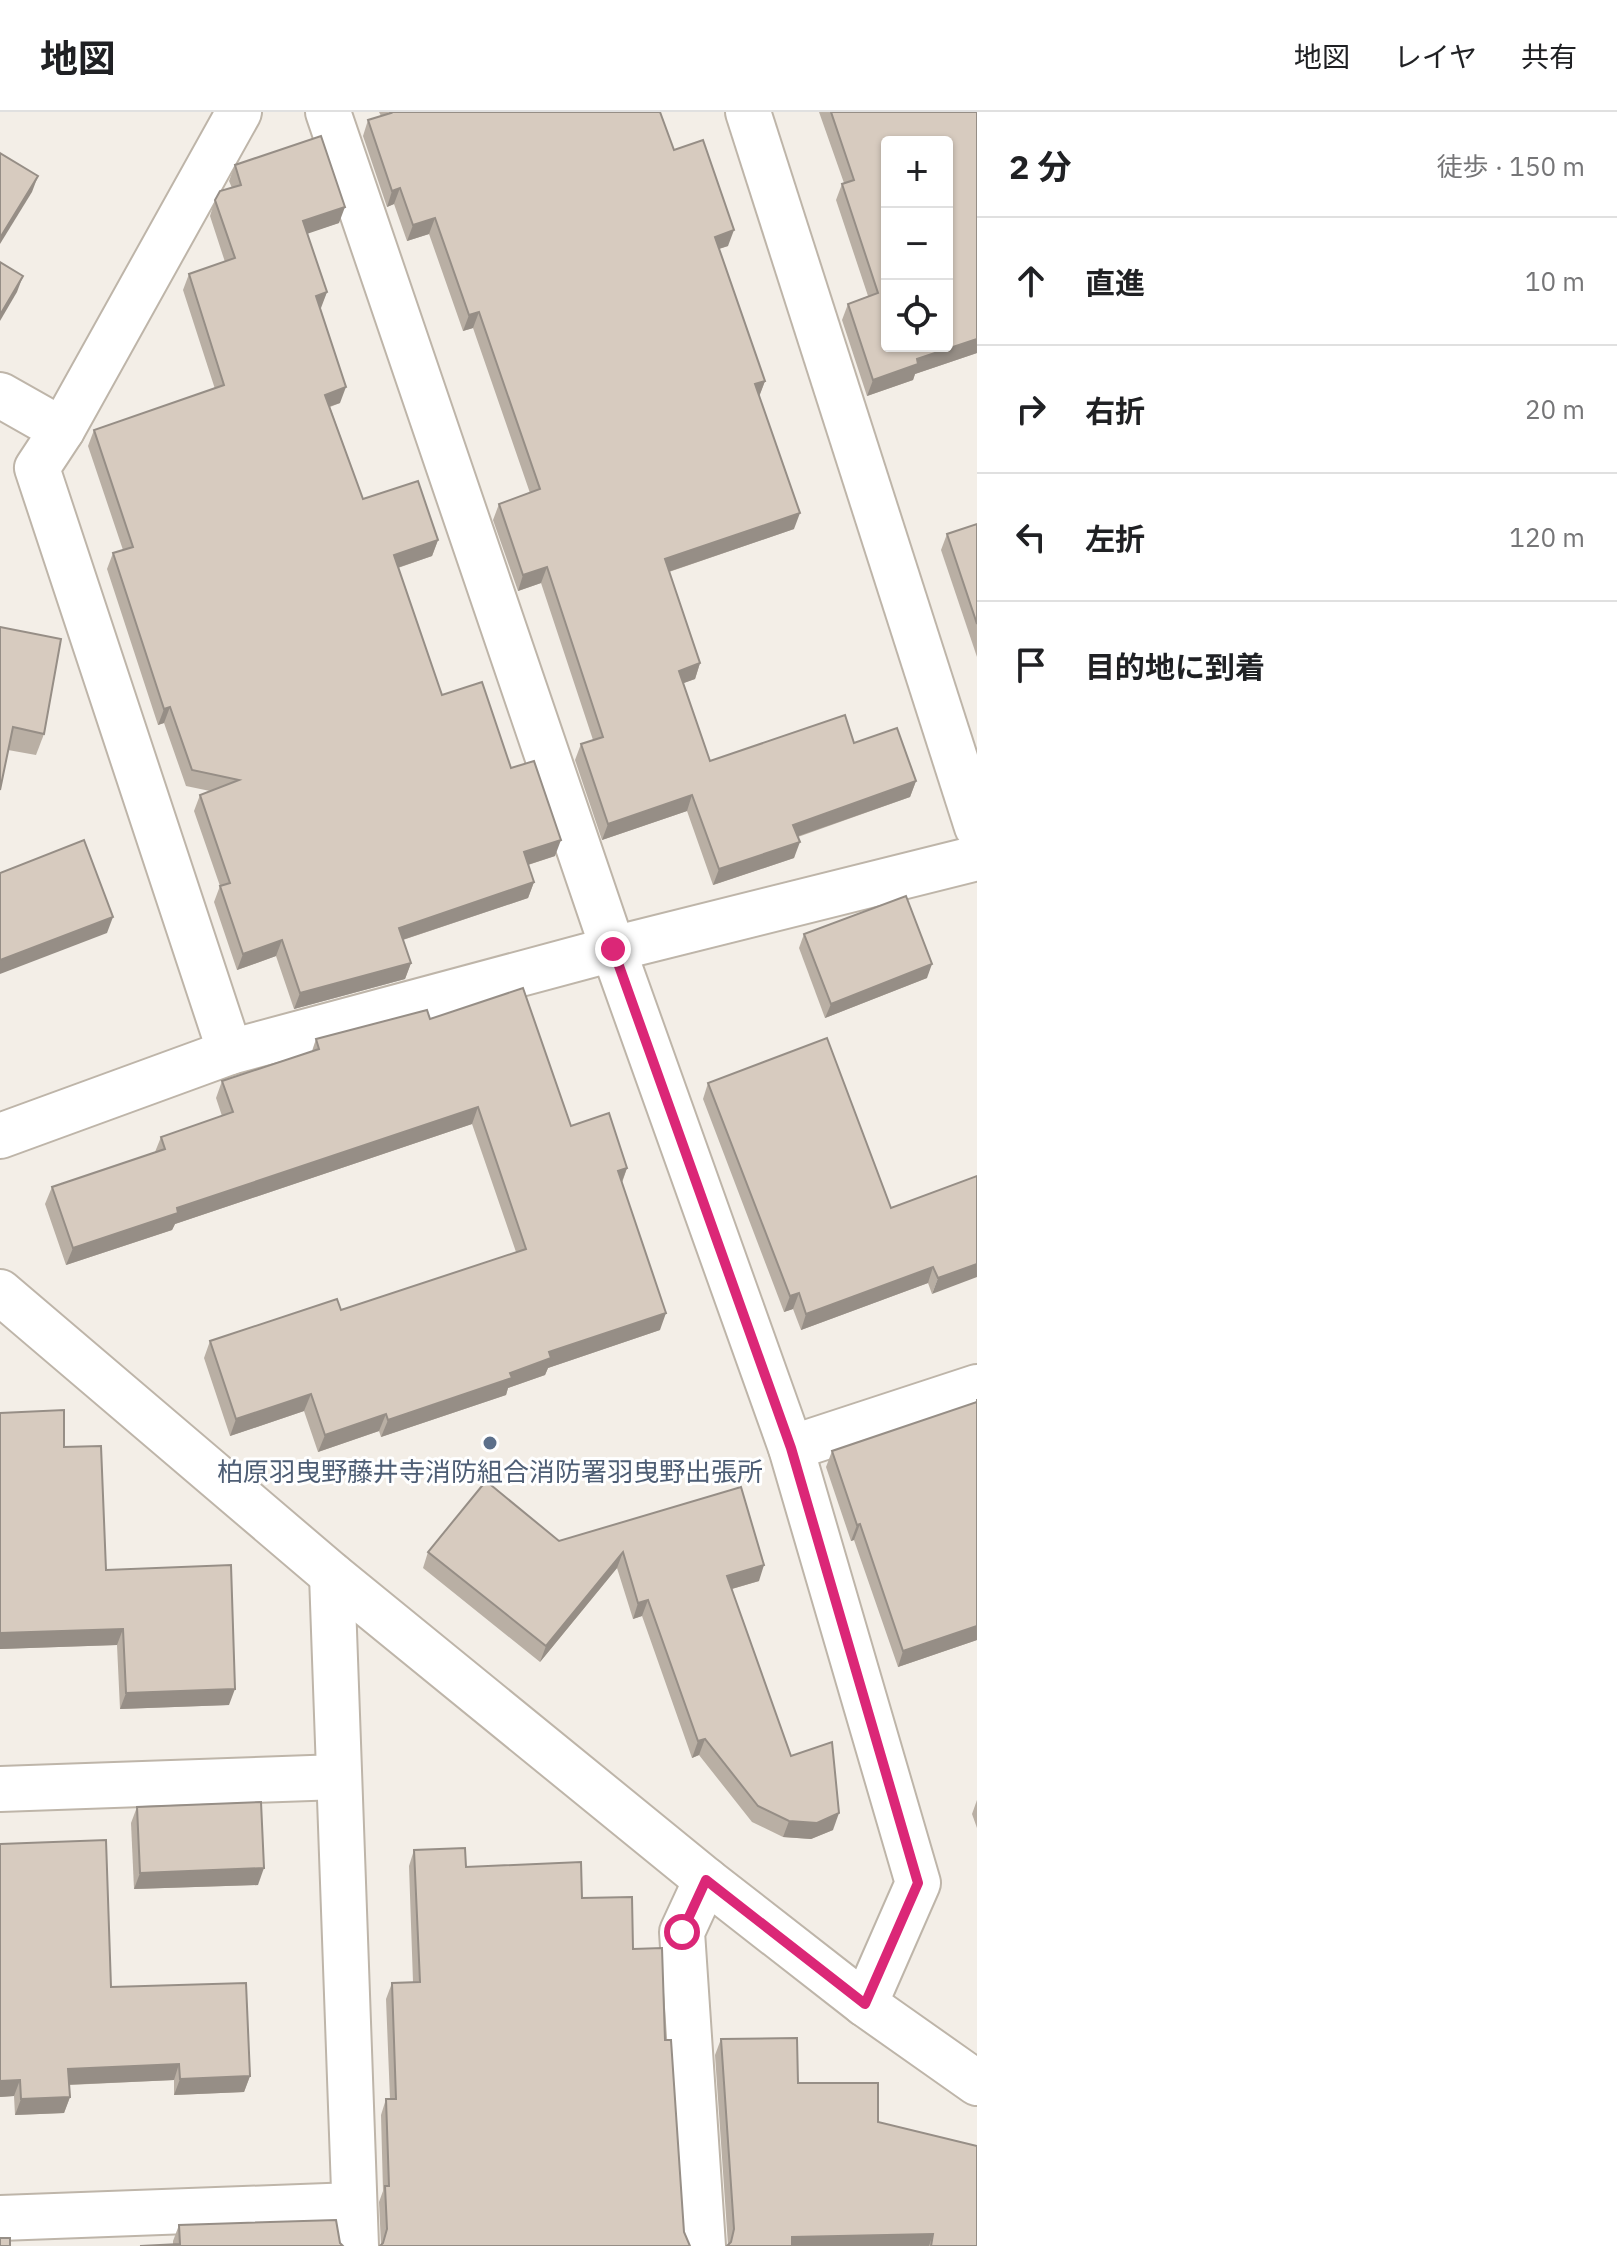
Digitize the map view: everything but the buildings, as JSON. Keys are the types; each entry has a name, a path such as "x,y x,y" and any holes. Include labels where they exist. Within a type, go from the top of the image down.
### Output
{"street":[{"path":"328,112 613,949 791,1448 918,1883 865,2004"},
{"path":"748,112 977,827"},
{"path":"230,1052 37,468 62,430 233,115"},
{"path":"4,407 62,430"},
{"path":"0,1136 230,1052 613,949 977,858"},
{"path":"0,1292 332,1575 706,1880 865,2004 977,2083"},
{"path":"791,1448 977,1387"},
{"path":"0,2218 355,2226 332,1575"},
{"path":"0,1789 339,1777"},
{"path":"703,2246 682,1932 706,1880"}],"place":[{"name":"柏原羽曳野藤井寺消防組合消防署羽曳野出張所","path":"490,1443"}],"route":[{"path":"613,949 791,1448 918,1883 865,2004 706,1880 682,1932"}]}
